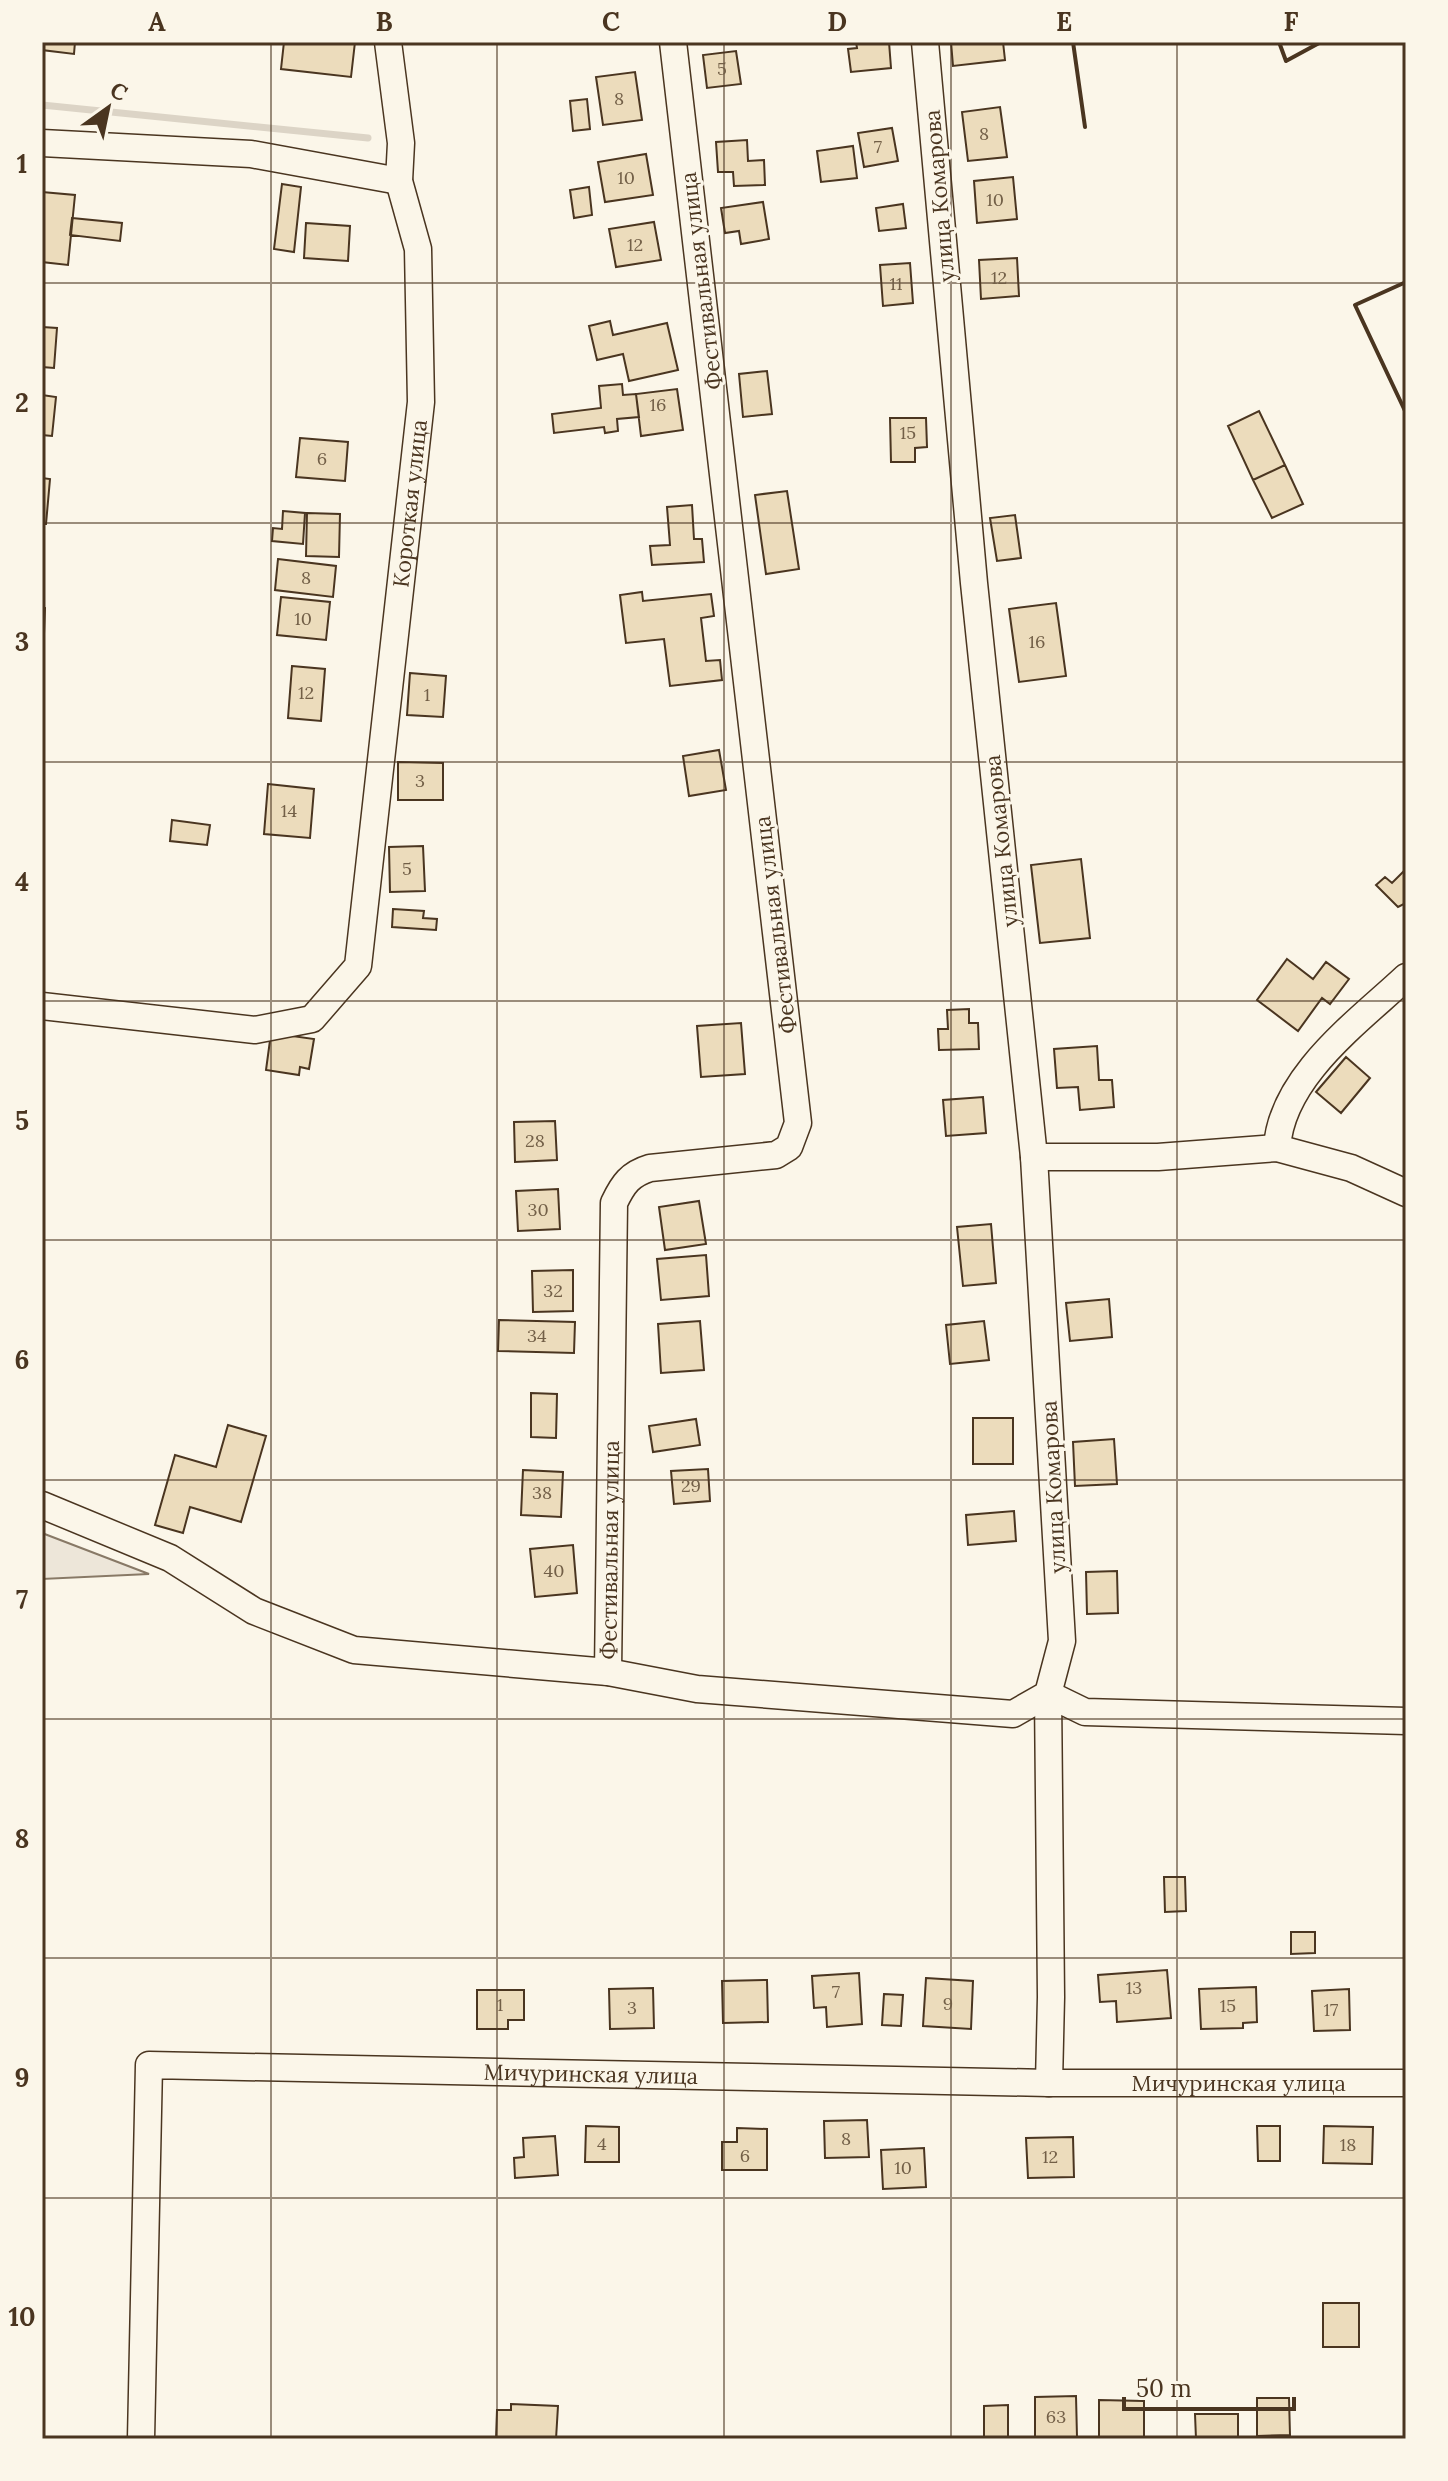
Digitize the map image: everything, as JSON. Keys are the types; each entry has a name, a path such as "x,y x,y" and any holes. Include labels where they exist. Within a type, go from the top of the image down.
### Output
{"street":[{"name":"Короткая улица","path":"42,1006 255,1030 312,1019 358,966 421,402 418,249 399,181 401,143 388,42"},
{"name":"Фестивальная улица","path":"608,1672 614,1203 621,1187 633,1173 650,1168 776,1155 789,1147 798,1123 673,42"},
{"name":"улица Комарова","path":"925,42 974,583 1034,1157 1062,1641 1048,1694 1049,2083"},
{"path":"42,143 251,154 399,181"},
{"path":"1277,1148 1277,1135 1287,1105 1322,1055 1406,977"},
{"path":"1034,1157 1158,1157 1277,1148 1351,1168 1406,1193"},
{"path":"42,1505 170,1558 254,1611 354,1650 608,1672 697,1689 1013,1714 1048,1694 1085,1712 1406,1721"},
{"name":"Мичуринская улица","path":"141,2439 149,2065 1049,2083 1406,2083"}],"shaded area":[{"path":"42,1533 149,1574 42,1579"}],"building":[{"path":"42,42 75,42 74,54 42,50"},
{"path":"284,42 355,42 351,77 281,69"},
{"path":"856,42 889,42 891,68 851,72 848,49 857,48"},
{"path":"951,42 1003,42 1005,60 953,66"},
{"path":"736,51 741,84 707,88 703,55"},
{"path":"635,72 642,120 603,125 596,77"},
{"path":"587,99 590,129 573,131 570,101"},
{"path":"1000,107 1007,157 968,161 962,112"},
{"path":"892,128 898,161 864,167 858,133"},
{"path":"747,140 748,161 764,160 765,185 734,186 733,172 718,172 716,142"},
{"path":"853,146 857,178 821,182 817,151"},
{"path":"646,154 653,195 605,202 598,162"},
{"path":"1013,177 1017,219 977,223 974,181"},
{"path":"282,184 301,187 294,252 274,249"},
{"path":"589,187 592,215 574,218 570,190"},
{"path":"42,192 75,195 68,265 42,262"},
{"path":"763,202 769,239 741,244 739,231 725,233 721,208"},
{"path":"903,204 906,228 879,231 876,208"},
{"path":"72,218 122,223 120,241 70,235"},
{"path":"654,222 661,260 616,267 609,229"},
{"path":"306,223 350,226 348,261 304,258"},
{"path":"1017,258 1019,296 981,299 979,260"},
{"path":"910,263 913,303 883,306 880,265"},
{"path":"610,321 613,335 667,323 678,370 629,381 623,354 597,360 589,326"},
{"path":"42,327 57,328 54,368 42,367"},
{"path":"767,371 772,414 743,417 739,374"},
{"path":"622,384 623,395 636,394 639,417 617,419 618,431 605,433 604,427 554,433 552,414 601,408 599,386"},
{"path":"677,389 683,430 641,436 636,394"},
{"path":"42,395 56,397 52,436 42,435"},
{"path":"1259,411 1285,465 1253,480 1228,426"},
{"path":"890,418 926,418 927,447 915,448 915,462 891,462"},
{"path":"300,438 348,442 345,481 296,477"},
{"path":"1285,465 1303,504 1272,518 1253,480"},
{"path":"42,478 50,479 46,524 42,524"},
{"path":"787,491 799,569 766,574 755,495"},
{"path":"692,505 694,539 702,539 704,562 652,565 650,546 670,545 667,507"},
{"path":"283,511 305,513 303,544 272,541 273,528 282,529"},
{"path":"307,513 340,514 339,557 306,556"},
{"path":"1015,515 1021,558 997,561 990,518"},
{"path":"278,559 336,566 333,597 275,590"},
{"path":"642,592 643,601 711,594 714,616 701,618 706,661 720,660 722,680 670,686 664,639 626,643 620,595"},
{"path":"281,597 330,602 326,640 277,635"},
{"path":"1056,603 1066,676 1019,682 1009,609"},
{"path":"42,607 45,608 43,659 42,658"},
{"path":"292,666 325,669 321,721 288,718"},
{"path":"410,673 446,676 443,717 407,715"},
{"path":"719,750 726,790 689,796 683,756"},
{"path":"398,762 443,763 443,800 398,800"},
{"path":"268,784 314,789 310,838 264,834"},
{"path":"172,820 210,825 207,845 170,841"},
{"path":"423,846 425,891 390,892 389,847"},
{"path":"1081,859 1090,938 1040,943 1031,865"},
{"path":"1406,869 1406,903 1398,907 1376,885 1385,877 1392,883"},
{"path":"393,909 424,911 423,918 437,919 436,930 392,927"},
{"path":"1287,959 1313,979 1326,962 1349,979 1330,1004 1322,998 1298,1031 1257,1000"},
{"path":"969,1009 969,1023 978,1023 979,1049 939,1050 938,1029 948,1029 947,1010"},
{"path":"741,1023 745,1074 701,1077 697,1026"},
{"path":"271,1033 314,1039 309,1069 300,1067 299,1075 266,1070"},
{"path":"1097,1046 1099,1080 1112,1080 1114,1107 1080,1110 1078,1087 1057,1088 1054,1049"},
{"path":"1346,1057 1370,1078 1341,1113 1316,1092"},
{"path":"983,1097 986,1133 946,1136 943,1100"},
{"path":"555,1121 557,1160 515,1162 514,1122"},
{"path":"558,1189 560,1229 518,1231 516,1191"},
{"path":"699,1201 706,1244 665,1250 659,1207"},
{"path":"991,1224 996,1283 963,1286 957,1227"},
{"path":"706,1255 709,1296 661,1300 657,1259"},
{"path":"573,1270 573,1311 533,1312 532,1271"},
{"path":"1109,1299 1112,1337 1070,1341 1066,1303"},
{"path":"499,1320 575,1322 574,1353 498,1351"},
{"path":"700,1321 704,1370 661,1373 658,1324"},
{"path":"984,1321 989,1360 950,1364 946,1325"},
{"path":"531,1393 557,1394 556,1438 531,1437"},
{"path":"973,1418 1013,1418 1013,1464 973,1464"},
{"path":"696,1419 700,1445 653,1452 649,1426"},
{"path":"228,1425 266,1436 241,1522 190,1507 183,1533 155,1525 175,1455 216,1467"},
{"path":"1114,1439 1117,1484 1075,1486 1073,1442"},
{"path":"708,1469 710,1501 674,1504 671,1471"},
{"path":"523,1470 563,1472 561,1517 521,1515"},
{"path":"1014,1511 1016,1541 968,1545 966,1515"},
{"path":"573,1545 577,1593 535,1597 530,1549"},
{"path":"1117,1571 1118,1613 1087,1614 1086,1572"},
{"path":"1164,1877 1185,1877 1186,1911 1165,1912"},
{"path":"1291,1932 1315,1932 1315,1953 1291,1954"},
{"path":"1167,1970 1171,2018 1117,2022 1116,2001 1100,2002 1098,1975"},
{"path":"859,1973 862,2024 827,2027 826,2007 814,2008 812,1976"},
{"path":"926,1978 973,1981 971,2029 923,2026"},
{"path":"767,1980 768,2022 723,2023 722,1981"},
{"path":"1256,1987 1257,2022 1243,2023 1243,2028 1201,2029 1199,1989"},
{"path":"653,1988 654,2028 610,2029 609,1989"},
{"path":"1349,1989 1350,2030 1314,2031 1312,1991"},
{"path":"477,1990 524,1990 524,2020 508,2020 508,2029 477,2029"},
{"path":"884,1994 903,1995 901,2026 882,2025"},
{"path":"867,2120 869,2157 825,2158 824,2121"},
{"path":"586,2126 619,2127 619,2162 585,2162"},
{"path":"1257,2126 1280,2126 1280,2161 1258,2161"},
{"path":"1324,2126 1373,2127 1372,2164 1323,2163"},
{"path":"737,2128 767,2129 767,2170 722,2170 722,2142 737,2142"},
{"path":"555,2136 558,2175 515,2178 514,2158 524,2157 523,2138"},
{"path":"1073,2137 1074,2177 1028,2178 1026,2138"},
{"path":"924,2148 926,2187 883,2189 881,2150"},
{"path":"1323,2303 1359,2303 1359,2347 1323,2347"},
{"path":"1076,2396 1077,2437 1035,2437 1035,2397"},
{"path":"1257,2398 1289,2398 1290,2435 1257,2436"},
{"path":"1099,2400 1144,2401 1144,2439 1099,2439"},
{"path":"511,2404 558,2406 556,2439 496,2439 497,2410 511,2410"},
{"path":"1008,2405 1008,2439 984,2439 984,2406"},
{"path":"1195,2414 1238,2414 1238,2439 1196,2439"}],"waterway":[{"path":"42,105 368,138"}],"wall":[{"path":"1073,42 1085,127"},
{"path":"1279,42 1286,61 1321,42"},
{"path":"1406,282 1355,305 1406,413"}]}
